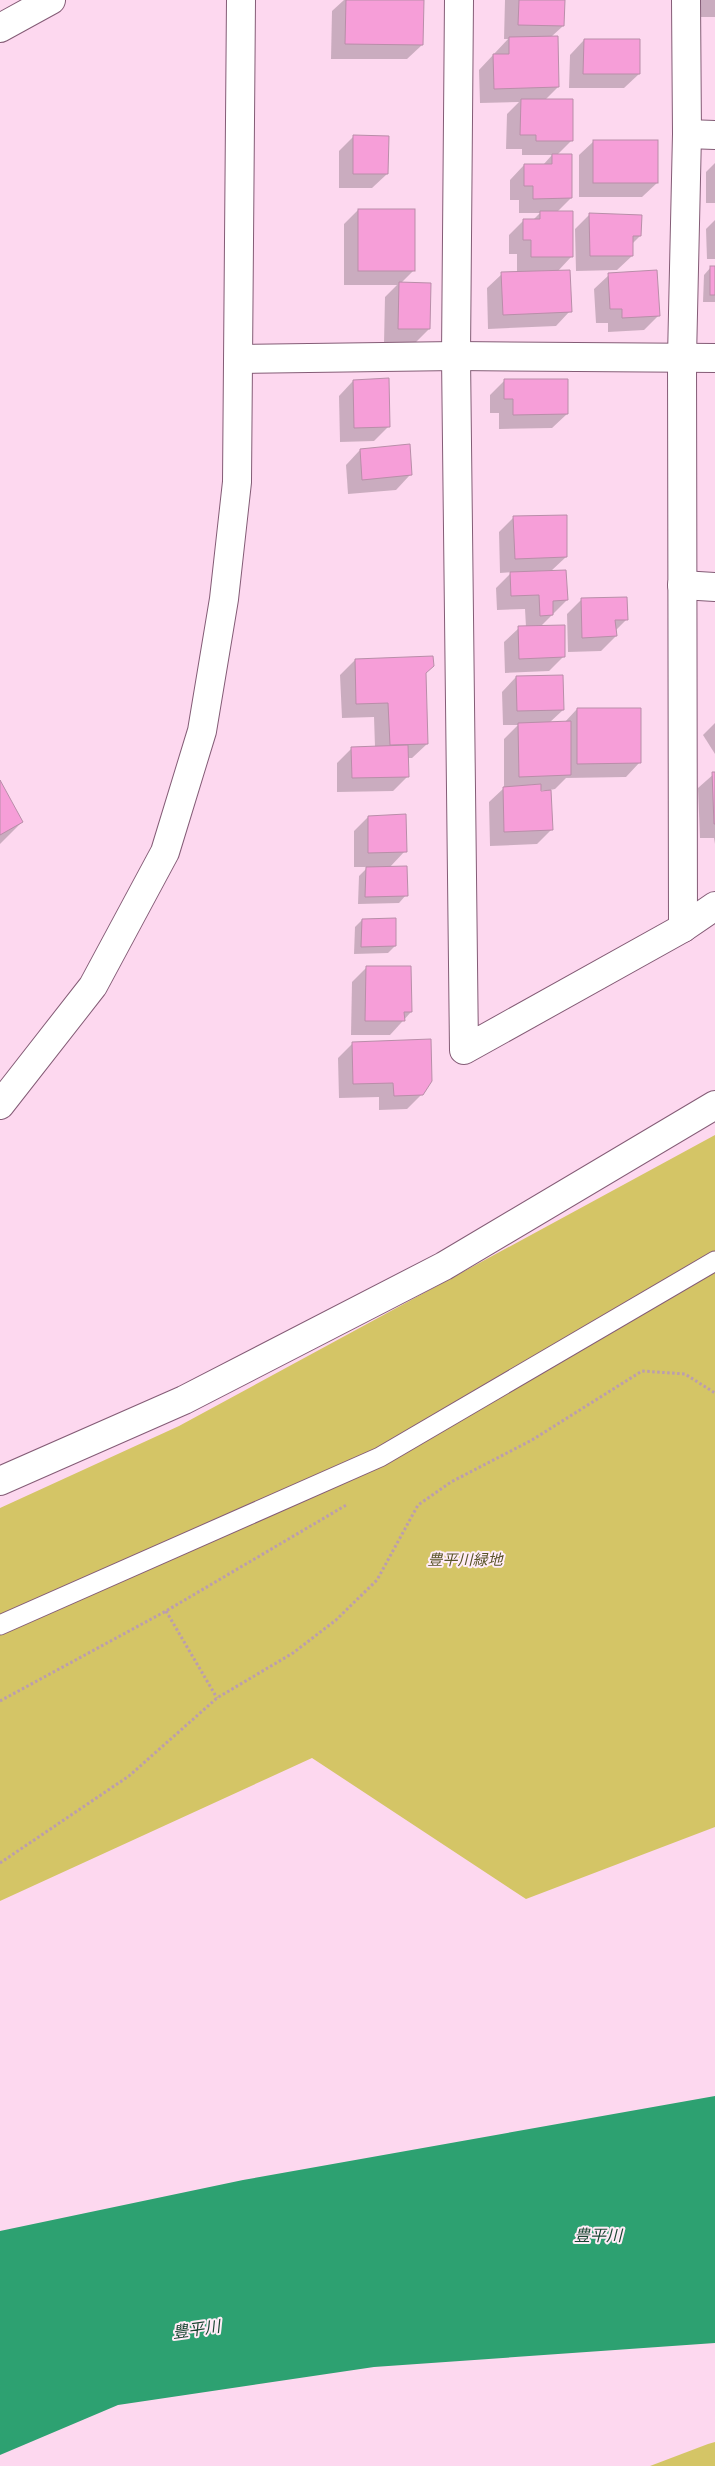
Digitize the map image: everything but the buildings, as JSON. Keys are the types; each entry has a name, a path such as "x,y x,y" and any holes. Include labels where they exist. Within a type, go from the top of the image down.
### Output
{"street":[{"path":"0,28 51,0"},
{"path":"0,1105 92,986 165,852 202,731 224,599 237,482 241,0"},
{"path":"458,0 456,356 464,1050 683,928 715,906"},
{"path":"683,928 682,358 687,134 686,0"},
{"path":"687,134 715,135"},
{"path":"239,359 456,356 715,358"},
{"path":"682,585 715,587"},
{"path":"0,1481 184,1400 444,1266 715,1105"}],"lane":[{"path":"0,1625 380,1457 715,1261"}],"path":[{"path":"0,1863 129,1776 217,1698 293,1653 336,1620 377,1580 418,1505 451,1482 532,1440 642,1371 685,1374 715,1394"},
{"path":"166,1611 217,1698"}],"green space":[{"name":"豊平川緑地","path":"715,1135 715,1827 526,1899 312,1758 0,1901 0,1508 179,1426"},
{"path":"715,2442 715,2466 650,2466 708,2444"}],"water":[{"name":"豊平川","path":"715,2096 715,2343 374,2367 118,2405 0,2455 0,2231 243,2180"}]}
